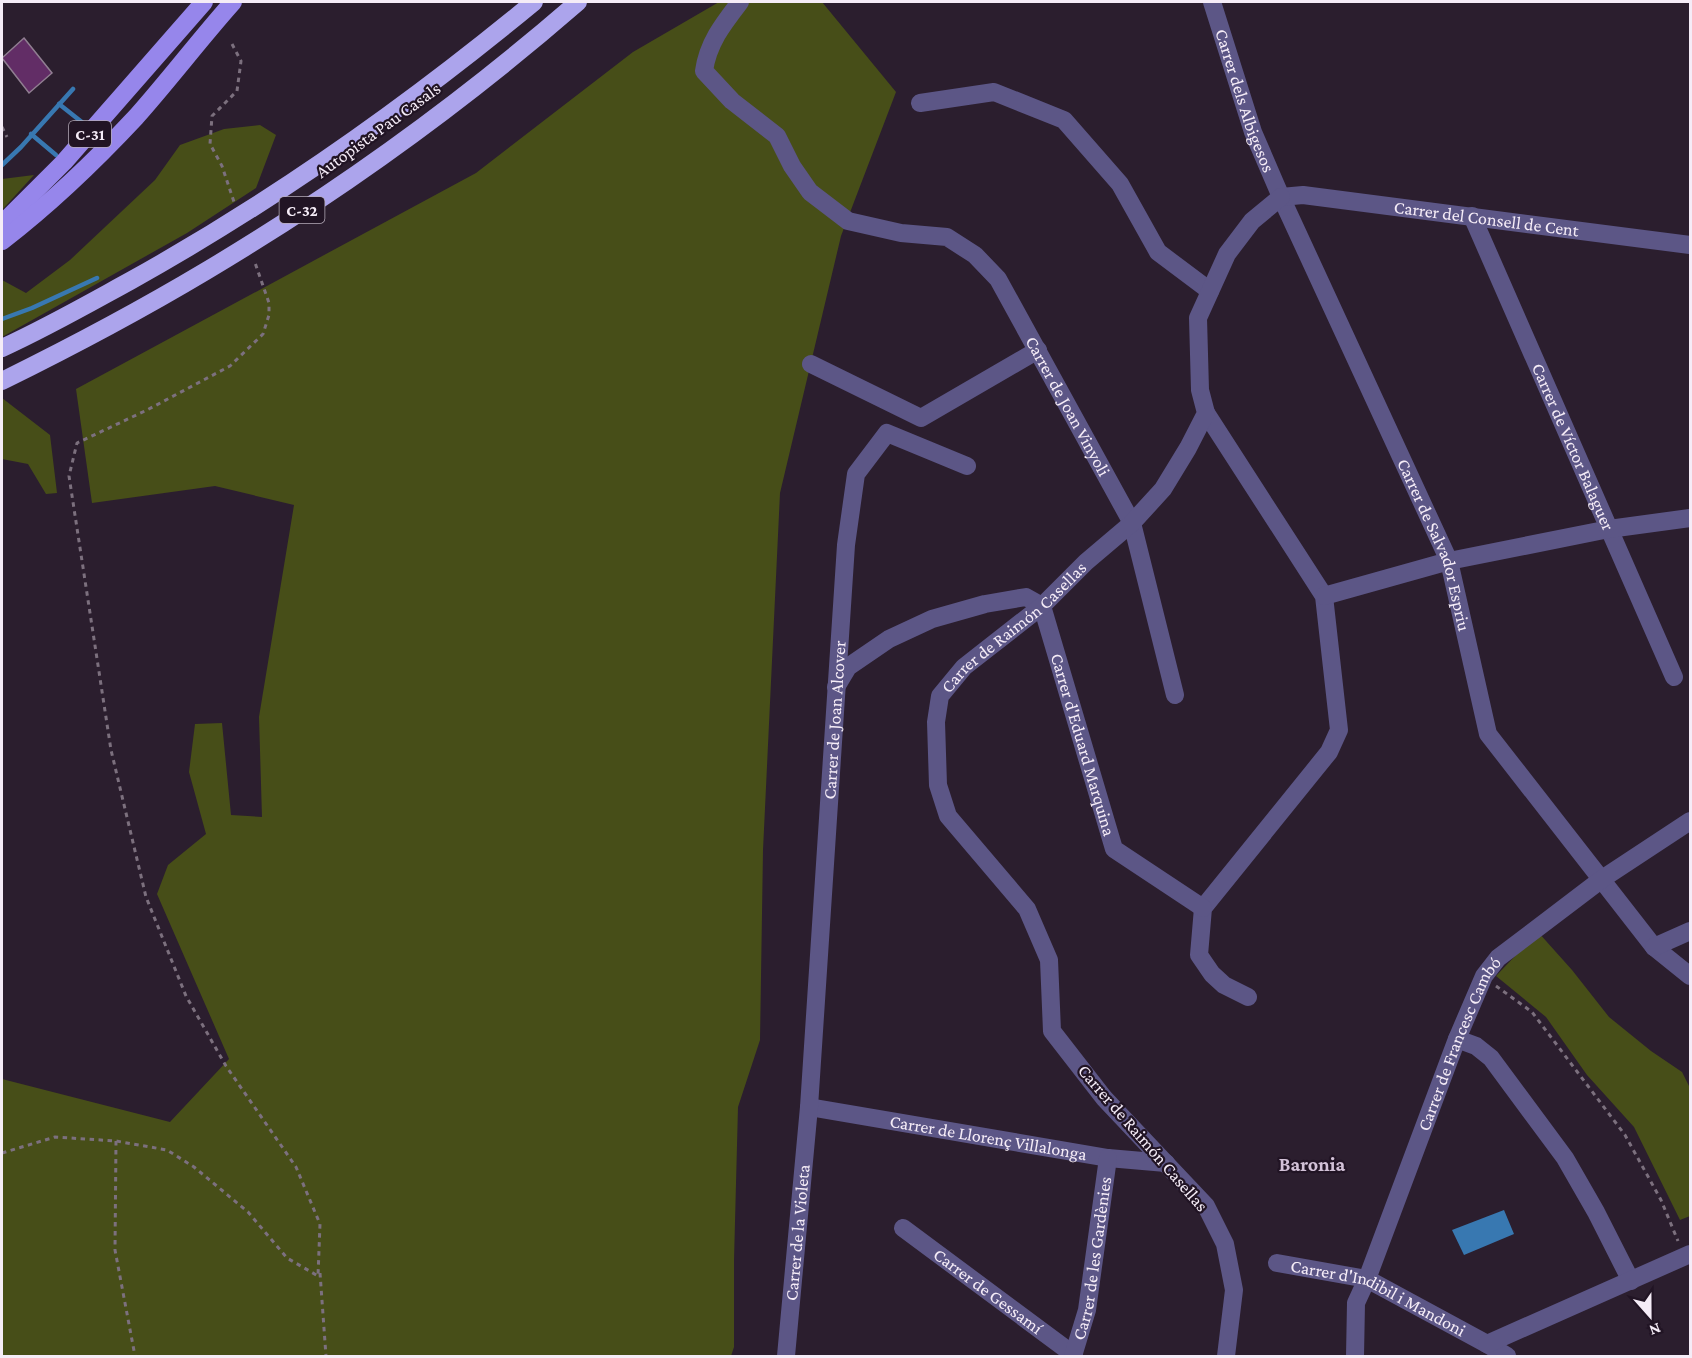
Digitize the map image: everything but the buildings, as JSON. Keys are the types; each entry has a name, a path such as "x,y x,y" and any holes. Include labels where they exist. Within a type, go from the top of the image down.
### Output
{"highway":[{"name":"Autopista Pau Casals","path":"2,348 43,330 174,256 273,195 376,125 534,2"},
{"name":"Autopista Pau Casals","path":"2,381 78,343 206,271 298,212 394,147 578,2"}],"main road":[{"path":"172,38 193,2"},
{"name":"C-31","path":"2,224 64,162 204,2"},
{"path":"175,69 187,41 217,2"},
{"name":"C-31","path":"2,241 55,197 137,116 233,2"}],"street":[{"name":"Carrer de Joan Vinyoli","path":"740,2 719,29 706,56 704,71 732,100 777,136 792,166 810,192 848,221 901,233 947,237 975,255 998,279 1132,523 1175,695"},
{"name":"Carrer dels Albigesos","path":"1212,2 1253,132 1281,197"},
{"path":"920,103 994,92 1064,120 1120,184 1158,252 1210,291"},
{"name":"Carrer del Consell de Cent","path":"1281,197 1303,195 1690,245"},
{"path":"1248,997 1224,985 1212,974 1199,955 1203,908 1329,752 1339,730 1324,596 1206,412 1200,390 1198,318 1227,254 1252,221 1281,197"},
{"name":"Carrer de Salvador Espriu","path":"1281,197 1449,561 1488,734 1654,947 1690,976"},
{"name":"Carrer de Víctor Balaguer","path":"1472,216 1674,677"},
{"path":"811,364 921,418 1038,350"},
{"name":"Carrer de Raimón Casellas","path":"1206,412 1188,448 1163,489 1132,523 1086,562 1042,606 964,667 940,696 936,722 938,785 948,816 1027,909 1049,960 1052,1031 1104,1098 1206,1206 1225,1244 1234,1290 1226,1356"},
{"name":"Carrer de Joan Alcover","path":"809,1107 835,688 846,545 856,474 887,433 968,466"},
{"path":"1324,596 1449,561 1609,529 1690,518"},
{"path":"835,688 848,667 889,639 932,619 985,604 1026,597 1042,606"},
{"name":"Carrer d'Eduard Marquina","path":"1042,606 1114,849 1203,908"},
{"name":"Carrer de Francesc Cambó","path":"1355,1356 1356,1303 1456,1039 1484,976 1498,958 1602,879 1690,821"},
{"path":"1654,947 1690,931"},
{"path":"1456,1039 1476,1046 1491,1058 1565,1158 1631,1281"},
{"name":"Carrer de Llorenç Villalonga","path":"809,1107 1108,1158 1166,1163"},
{"name":"Carrer de la Violeta","path":"786,1356 809,1107"},
{"name":"Carrer de les Gardènies","path":"1073,1356 1087,1310 1108,1158"},
{"name":"Carrer de Gessamí","path":"903,1228 1073,1356"},
{"path":"1487,1344 1687,1256"},
{"name":"Carrer d'Indibil i Mandoni","path":"1277,1263 1367,1279 1507,1356"}],"path":[{"path":"222,166 210,144 212,116 237,92 241,61 232,44"},
{"path":"2,127 7,137"},
{"path":"2,1153 55,1137 116,1141 167,1150 194,1167 248,1212 286,1258 318,1276 320,1224 296,1167 226,1066 186,996 146,897 111,750 69,477 77,443 147,410 230,366 263,334 269,315 269,303"},
{"path":"1484,976 1532,1012 1625,1135 1661,1200 1687,1256"},
{"path":"116,1141 115,1250 135,1356"},
{"path":"319,1259 326,1356"}],"green space":[{"path":"719,2 822,2 896,92 841,236 780,493 763,850 760,1040 738,1107 734,1347 731,1356 2,1356 2,1079 170,1122 229,1059 157,894 168,865 206,834 189,772 195,724 222,723 231,815 262,817 259,717 294,505 215,486 92,503 76,389 476,173 633,52"},
{"path":"260,125 276,135 256,188 187,233 2,337 2,280 26,293 70,260 155,180 180,145 224,129"},
{"path":"34,175 2,210 2,179"},
{"path":"2,398 50,435 57,493 46,494 28,464 2,459"},
{"path":"1538,932 1609,1017 1651,1051 1682,1072 1690,1088 1690,1216 1680,1220 1634,1127 1587,1075 1546,1017 1496,976"}],"water":[{"path":"1504,1210 1514,1234 1464,1255 1452,1230"}],"waterway":[{"path":"2,165 73,89"},
{"path":"59,104 83,123"},
{"path":"31,134 56,155"},
{"path":"2,319 97,278"}],"district":[{"name":"Baronia","path":"1312,1164"}]}
